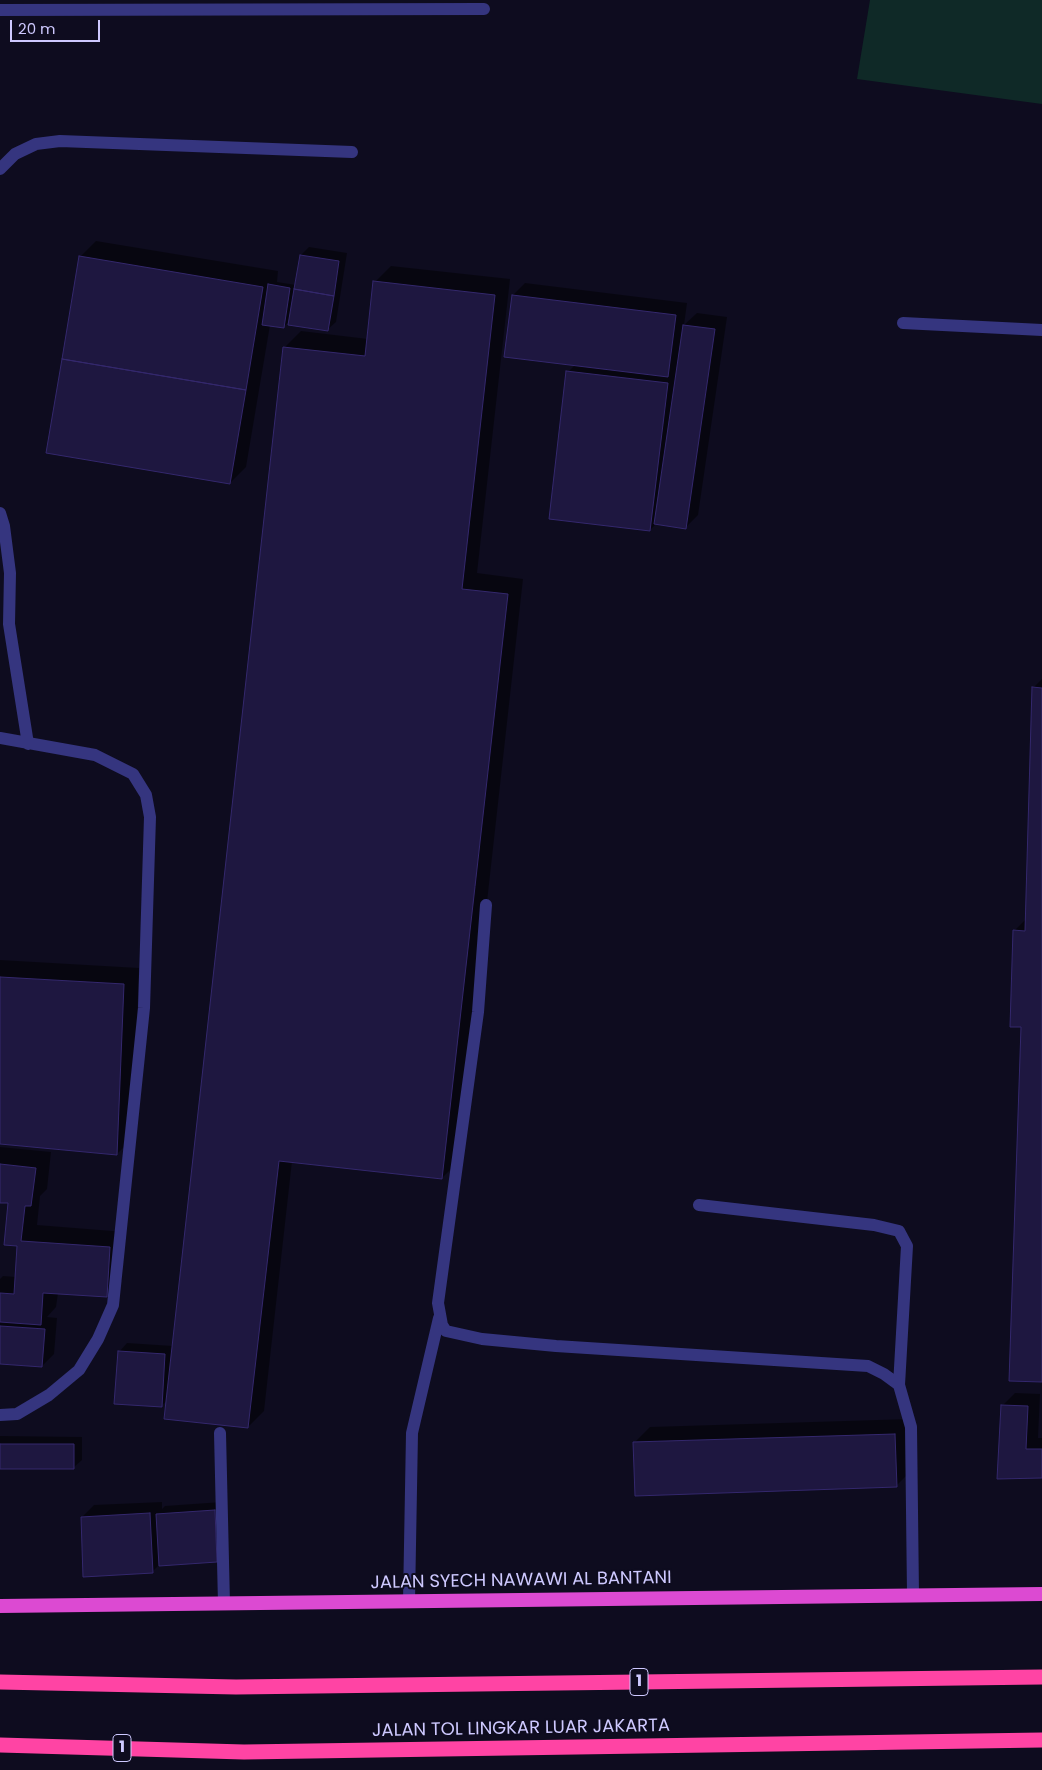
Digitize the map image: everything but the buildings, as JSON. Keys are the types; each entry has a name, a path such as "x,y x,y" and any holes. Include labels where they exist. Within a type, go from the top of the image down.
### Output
{"highway":[{"name":"JALAN SYECH NAWAWI AL BANTANI","path":"0,1606 1042,1594"},
{"name":"1","path":"0,1682 236,1688 1042,1677"},
{"name":"JALAN TOL LINGKAR LUAR JAKARTA","path":"0,1745 244,1752 1042,1740"}],"street":[{"path":"0,10 26,5 484,9"},
{"path":"0,169 15,154 36,144 60,142 352,152"},
{"path":"902,323 1042,330"},
{"path":"0,513 4,526 10,573 9,624 28,744"},
{"path":"0,738 95,755 133,774 146,794 150,817 144,1008 113,1305 98,1339 78,1370 50,1395 17,1414 0,1415"},
{"path":"409,1601 412,1433 439,1318 438,1303 478,1012 486,905"},
{"path":"699,1205 874,1225 899,1231 907,1246 899,1385 906,1404 912,1435 913,1594"},
{"path":"439,1318 446,1331 482,1339 556,1346 868,1366 884,1374 899,1385"},
{"path":"220,1433 224,1604"}],"green space":[{"path":"870,0 1042,0 1042,104 857,79"}]}
